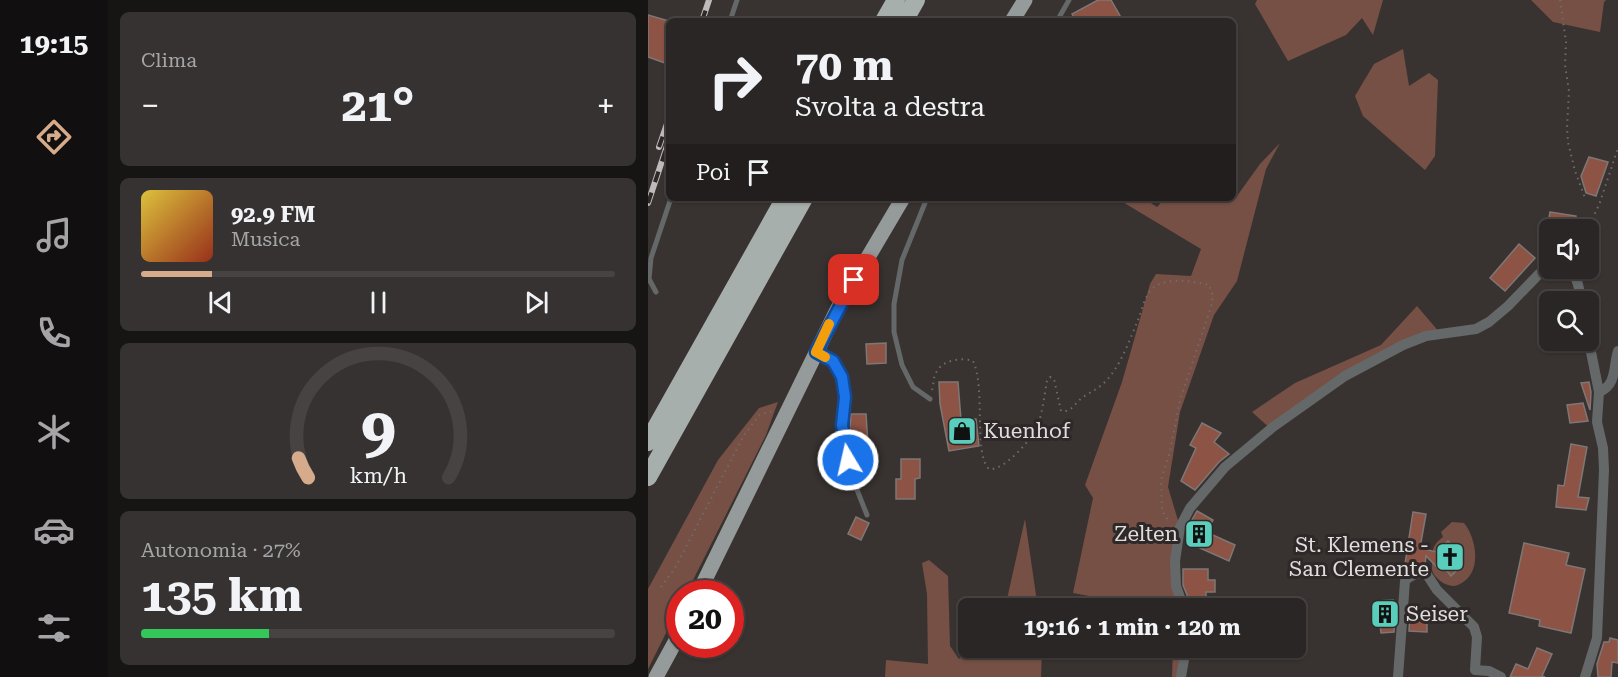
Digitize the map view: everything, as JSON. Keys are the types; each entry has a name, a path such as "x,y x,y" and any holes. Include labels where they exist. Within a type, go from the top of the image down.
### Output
{"highway":[{"path":"886,18 896,0"},
{"path":"906,18 916,0"},
{"path":"648,442 783,201"},
{"path":"648,477 802,201"}],"main road":[{"path":"1014,18 1025,0"},
{"path":"705,580 816,352 861,266 901,201"},
{"path":"656,677 666,658"}],"street":[{"path":"1180,598 1176,586 1175,561 1180,527 1190,508 1225,467 1273,427 1345,376 1403,345 1426,336 1476,329 1489,322 1539,274"},
{"path":"1585,677 1597,638 1603,530 1603,448 1597,422 1599,392 1591,351"},
{"path":"1599,392 1612,383 1618,351"},
{"path":"1398,677 1405,581 1418,573 1426,573 1437,590 1474,627 1477,637 1474,674 1489,671 1501,677"},
{"path":"1180,677 1184,658"}],"lane":[{"path":"731,18 737,0"},
{"path":"1059,18 1068,0"},
{"path":"656,292 649,279 651,258 670,201"},
{"path":"926,201 902,260 894,304 894,332 902,365 913,387 930,399"},
{"path":"816,352 833,361 842,377 845,397 842,425 848,460 867,515"}],"path":[{"path":"1560,0 1566,42 1565,65 1569,91 1568,142 1585,198"},
{"path":"1592,219 1618,148"},
{"path":"930,399 937,369 945,363 968,359 973,361 976,367 978,388 982,457 989,469 1000,468 1036,429 1047,381 1050,377 1054,379 1060,411 1065,412 1108,380 1152,290 1168,280 1209,285 1213,296 1211,307 1180,400 1170,452 1161,480 1162,510 1170,523 1180,527"},
{"path":"661,587 675,568 744,435 760,414 771,410 786,412"}],"shaded area":[{"path":"1257,0 1383,0 1373,35 1362,18 1346,35 1288,61 1255,4"},
{"path":"1531,0 1606,0 1600,32 1553,22"},
{"path":"1403,49 1409,86 1429,73 1438,80 1435,156 1425,170 1363,116 1355,96 1374,64"},
{"path":"1280,143 1266,169 1237,281 1214,315 1180,412 1168,487 1180,527 1175,561 1182,598 1100,598 1073,593 1093,498 1085,485 1122,382 1150,284 1156,274 1191,276 1201,249 1121,201 1148,201 1157,207 1162,201 1236,201 1237,196 1260,164"},
{"path":"1417,306 1440,333 1353,374 1273,431 1252,412 1295,383 1381,345"},
{"path":"778,402 766,435 693,580 666,580 666,633 648,669 648,589 718,460 759,408"},
{"path":"1025,519 1036,598 1007,598"},
{"path":"1452,522 1464,523 1472,538 1475,556 1471,573 1466,580 1458,585 1450,586 1433,573 1432,556 1434,547 1443,537 1441,532"},
{"path":"929,560 948,576 950,646 959,659 1042,658 1041,677 885,677 886,660 928,664 927,594 922,563"},
{"path":"1173,658 1184,658 1181,677 1172,677"}],"building":[{"path":"1098,0 1111,0 1121,18 1074,18 1072,14"},
{"path":"648,15 666,20 666,60 665,63 648,57"},
{"path":"1589,157 1608,162 1596,196 1586,193 1581,176"},
{"path":"1550,212 1576,216 1575,219 1549,219"},
{"path":"1519,244 1535,258 1505,291 1490,278"},
{"path":"886,343 886,363 867,364 866,344"},
{"path":"939,382 958,382 961,420 976,419 979,446 949,451 940,404"},
{"path":"1589,382 1591,392 1590,410 1581,383"},
{"path":"1583,403 1588,421 1570,423 1567,405"},
{"path":"851,414 866,414 868,445 849,445"},
{"path":"1202,423 1221,433 1214,442 1229,454 1195,490 1181,481 1196,448 1190,445"},
{"path":"1571,444 1587,447 1578,497 1589,498 1586,510 1556,507 1558,485 1564,486"},
{"path":"901,459 920,459 920,478 915,479 915,499 896,499 896,479 901,479"},
{"name":"Zelten","path":"1197,511 1213,520 1206,532 1235,545 1229,561 1200,548 1202,541 1186,537 1188,527"},
{"path":"1413,512 1426,514 1420,548 1436,552 1448,541 1462,555 1452,564 1458,569 1451,576 1446,570 1440,570 1426,556 1425,565 1417,565 1408,569 1405,564"},
{"path":"856,517 869,523 861,540 848,534"},
{"path":"1524,543 1569,553 1566,565 1585,569 1571,633 1539,626 1540,620 1509,613"},
{"path":"1183,569 1208,569 1208,580 1215,580 1215,592 1206,592 1206,598 1188,598 1183,585"},
{"name":"Seiser","path":"1393,600 1394,632 1381,633 1377,601"},
{"path":"1410,613 1427,613 1427,632 1409,631"},
{"path":"1610,638 1618,640 1618,663 1612,662 1611,677 1598,677 1597,664 1604,642 1609,642"},
{"path":"1537,648 1552,654 1542,676 1545,677 1510,677 1516,664 1528,669"}],"railway":[{"path":"703,18 709,0"},
{"path":"659,147 666,127"},
{"path":"648,203 666,149"}],"slow traffic":[{"path":"825,357 816,352 829,324"}],"place":[{"name":"Kuenhof","path":"962,431"},
{"name":"Zelten","path":"1199,534"},
{"name":"St. Klemens - San Clemente","path":"1450,557"},
{"name":"Seiser","path":"1385,614"}],"route":[{"path":"848,460 842,425 845,397 842,377 833,361 816,352 854,280"}]}
